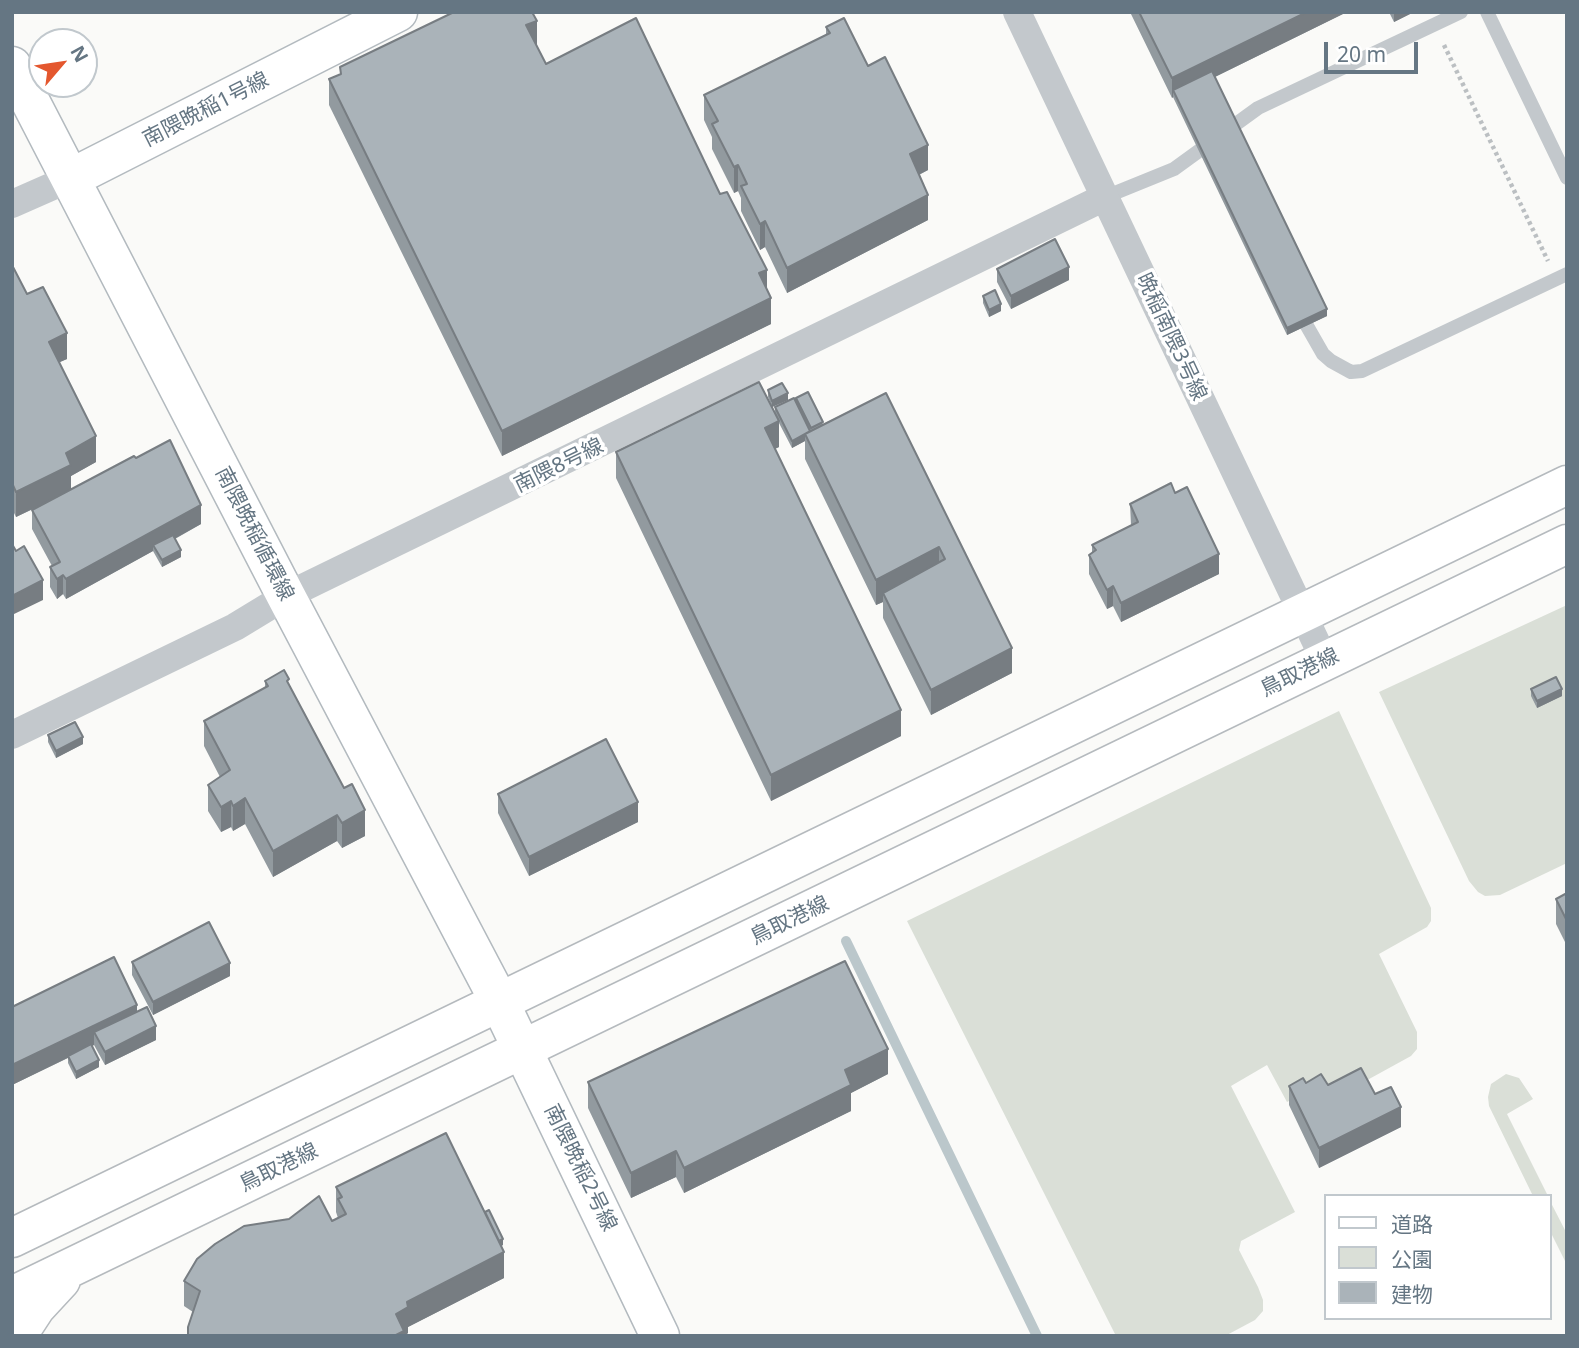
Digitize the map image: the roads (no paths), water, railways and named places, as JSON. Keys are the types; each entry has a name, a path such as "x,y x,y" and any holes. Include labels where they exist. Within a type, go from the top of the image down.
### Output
{"main road":[{"name":"南隈晩稲1号線","path":"71,178 398,12"},
{"name":"南隈晩稲循環線","path":"12,65 286,597 499,1001"},
{"path":"12,1238 1567,485"},
{"name":"鳥取港線","path":"12,1296 1567,544"},
{"name":"南隈晩稲2号線","path":"499,1001 660,1336"},
{"path":"12,1222 50,1220"},
{"path":"17,1336 36,1307 72,1267"}],"street":[{"name":"晩稲南隈3号線","path":"1017,12 1325,661"},
{"name":"南隈晩稲1号線","path":"12,204 71,178"},
{"name":"南隈8号線","path":"12,735 235,626 286,597 1105,197"}],"lane":[{"path":"1105,197 1174,169 1258,108 1461,12"},
{"path":"1487,12 1567,178"},
{"path":"1307,326 1323,354 1331,362 1351,372 1362,372 1562,277"}],"waterway":[{"path":"846,941 1037,1336"}]}
